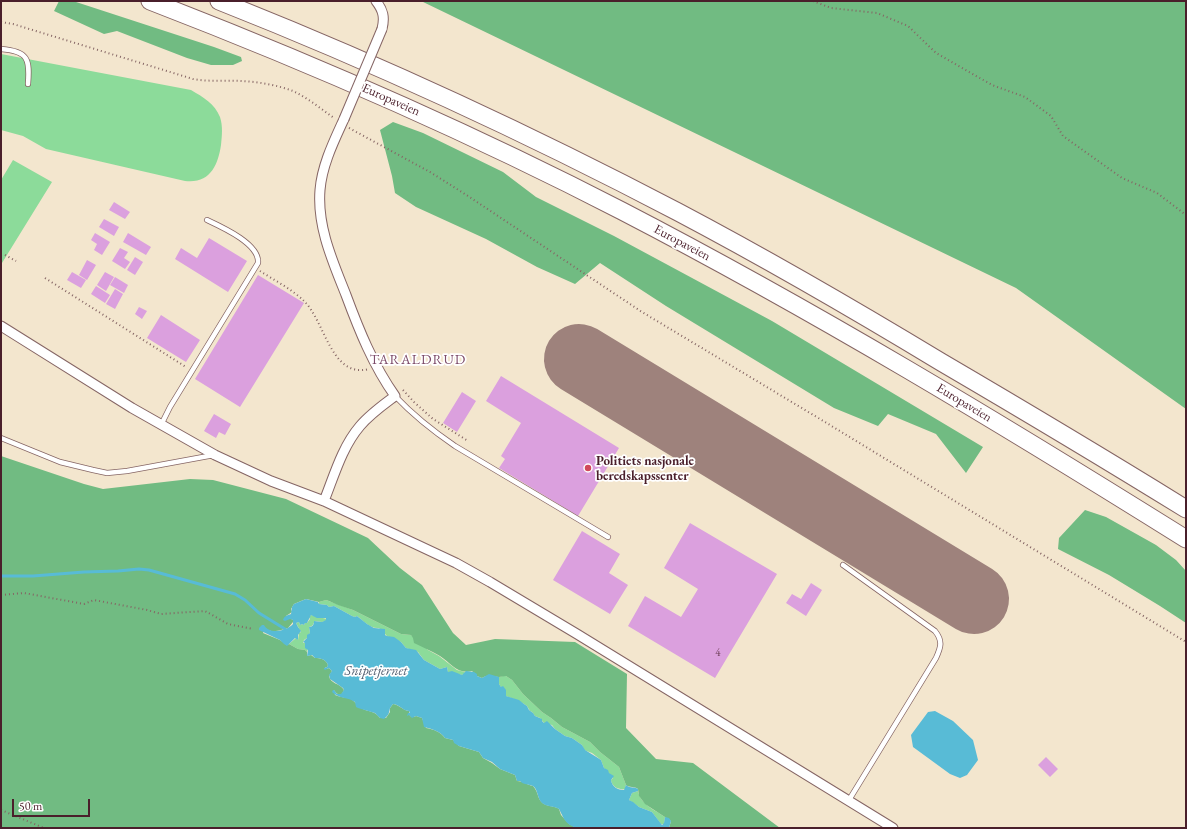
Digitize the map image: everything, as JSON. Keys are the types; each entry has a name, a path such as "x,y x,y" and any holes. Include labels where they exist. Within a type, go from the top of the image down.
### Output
{"highway":[{"name":"Europaveien","path":"150,1 242,36 413,110 621,210 722,264 880,354 1081,474 1186,539"},
{"name":"Europaveien","path":"219,1 311,38 458,103 544,144 680,213 770,262 886,329 1095,453 1186,510"}],"street":[{"path":"324,501 341,458 352,436 361,425 395,396 377,367 357,324 324,234 320,206 322,174 342,121 382,28 384,15 376,1"},
{"path":"1,326 161,425 215,455 271,481 324,501 456,563 490,582 850,800 893,828"}],"lane":[{"path":"1,49 17,51 25,57 28,62 28,84"},
{"path":"161,425 170,407 255,268 258,258 249,245 239,237 208,220"},
{"path":"395,396 435,433 608,537"},
{"path":"1,438 60,462 107,472 215,455"},
{"path":"843,565 935,631 940,637 941,642 936,658 850,800"}],"path":[{"path":"812,1 831,8 877,13 908,26 936,53 992,85 1025,97 1051,116 1062,136 1122,178 1157,193 1186,215"},
{"path":"1,22 13,24 193,80 243,81 275,85 293,91 443,180 642,312 1186,642"},
{"path":"5,255 16,261"},
{"path":"255,268 298,295 304,301 316,319 335,355 342,363 349,368 357,370 366,370 377,367"},
{"path":"45,278 192,371"},
{"path":"403,389 414,402 433,418 468,441"},
{"path":"1,595 24,593 84,604 94,600 161,614 205,611 228,624 254,629"},
{"path":"1,810 44,828"}],"green space":[{"path":"59,1 73,1 214,47 241,57 242,61 233,65 211,65 187,58 117,31 104,34 54,11"},
{"path":"421,1 1186,1 1186,409 1016,288"},
{"path":"1,54 191,90 204,98 215,108 221,120 222,127 220,152 215,166 207,176 201,179 185,181 46,149 23,136 1,130"},
{"path":"393,122 423,133 503,172 536,197 614,236 772,321 983,447 966,473 936,434 888,414 878,426 834,408 666,306 600,263 575,284 537,267 486,239 416,207 395,193 380,130"},
{"path":"13,160 52,182 2,263 1,180"},
{"path":"1,456 103,489 190,479 213,480 286,499 368,538 400,568 422,585 453,633 466,645 495,639 575,642 627,674 626,728 656,759 693,763 780,828 669,828 671,821 645,804 639,796 638,789 626,785 619,767 590,742 562,727 542,712 523,694 512,680 506,676 499,677 489,675 482,678 477,676 472,671 467,672 459,670 440,656 414,643 411,635 401,634 353,610 329,601 326,600 319,602 306,599 294,604 291,609 292,612 286,616 293,620 288,628 271,631 265,628 263,633 280,640 287,645 289,644 298,649 305,650 307,652 307,656 311,655 315,658 326,661 328,665 325,667 332,671 329,676 331,681 344,690 342,694 337,694 334,690 335,695 354,701 361,708 374,713 380,718 386,718 393,704 409,711 410,716 422,718 426,728 437,731 445,738 453,740 459,746 479,752 483,758 500,769 515,775 517,781 533,786 543,804 559,809 561,815 569,824 577,828 1,828"},
{"path":"1085,510 1106,517 1156,545 1176,560 1186,571 1186,623 1109,575 1058,549 1059,538"},
{"path":"326,600 353,610 401,634 411,635 428,650 439,656 457,670 465,672 464,674 462,675 448,672 447,667 440,669 424,660 418,652 406,648 401,642 387,636 379,628 370,626 357,616 352,616 334,606 329,607 327,605 319,604 319,602"},
{"path":"311,615 327,619 326,621 322,622 315,621 311,627 309,627 310,633 303,643 305,643 305,647 308,648 307,652 289,644 296,638 298,640 299,633 301,632 296,623 299,622 300,625 304,625 310,619 309,617"},
{"path":"506,676 512,680 523,694 542,712 562,727 590,742 619,767 626,785 625,789 620,789 614,786 611,780 613,778 604,768 601,760 592,753 584,750 582,745 572,738 565,736 552,725 544,723 524,704 506,696 499,684 499,677"},
{"path":"638,791 639,796 645,803 665,817 664,824 661,824 652,812 639,807 629,800 632,793"}],"water":[{"name":"Snipetjernet","path":"306,599 318,602 319,604 327,605 329,607 334,606 352,616 357,616 374,628 385,629 385,635 394,637 406,648 416,650 424,660 440,669 447,667 448,672 452,671 462,675 466,671 474,672 477,676 482,678 489,674 499,677 499,684 506,690 506,696 519,700 527,706 535,716 542,719 544,723 547,721 555,729 565,736 572,738 582,745 585,750 601,760 604,768 614,776 611,780 616,788 624,790 626,785 638,789 638,791 632,793 629,800 639,807 652,812 662,825 665,817 669,818 671,821 669,828 576,828 563,818 559,809 542,803 535,787 517,781 515,775 500,769 492,762 483,758 479,752 459,746 454,743 453,740 445,738 438,732 424,727 422,718 416,716 412,718 409,715 407,716 408,713 410,713 409,711 393,704 387,716 384,719 380,718 375,713 356,707 355,702 352,700 335,694 332,692 333,690 337,694 341,694 344,690 343,688 330,679 329,675 332,671 329,668 324,669 328,665 326,661 315,658 312,655 307,656 308,650 305,648 305,643 303,642 310,633 309,627 313,625 314,621 322,622 326,620 326,618 317,618 311,615 307,623 304,625 300,625 299,622 296,623 301,631 298,635 298,640 295,638 287,646 280,640 259,630 262,625 274,631 287,629 293,624 293,620 283,620 286,616 291,614 294,604"},
{"path":"935,711 953,721 973,740 978,760 967,775 960,778 950,774 913,747 911,735 928,712"}],"building":[{"path":"114,202 130,212 125,219 109,210"},
{"path":"104,219 119,227 114,236 99,227"},
{"path":"95,233 110,242 102,255 94,250 97,244 91,240"},
{"path":"128,233 151,247 146,255 123,242"},
{"path":"209,238 247,261 228,292 175,259 181,248 197,258"},
{"path":"120,248 128,252 124,258 130,262 125,269 112,261"},
{"path":"135,257 143,262 135,275 127,270"},
{"path":"87,260 96,265 87,280 79,275"},
{"path":"72,272 86,280 81,288 67,280"},
{"path":"105,272 114,277 106,291 97,285"},
{"path":"258,275 304,303 240,407 195,379"},
{"path":"115,277 128,285 124,293 110,285"},
{"path":"96,286 110,295 105,303 91,294"},
{"path":"115,289 123,294 115,309 106,304"},
{"path":"139,307 147,311 142,319 135,314"},
{"path":"161,315 200,340 186,362 147,338"},
{"path":"501,376 619,448 578,516 499,468 505,459 501,456 521,423 486,401"},
{"path":"462,392 476,401 457,432 443,423"},
{"path":"214,414 231,424 225,435 219,432 216,438 204,431"},
{"path":"690,523 777,574 715,678 628,626 645,596 681,617 698,589 664,568"},
{"path":"582,531 620,554 609,573 628,585 610,614 553,580"},
{"path":"811,583 822,590 806,616 786,603 792,594 801,599"},
{"path":"1046,757 1058,769 1050,777 1038,765"}],"waterway":[{"path":"1,576 33,576 139,569 149,570 235,594 245,600 259,613 285,629"}],"runway":[{"path":"579,359 974,599"}],"place":[{"name":"Politiets nasjonale beredskapssenter","path":"588,468"}],"district":[{"name":"TARALDRUD","path":"418,360"}]}
